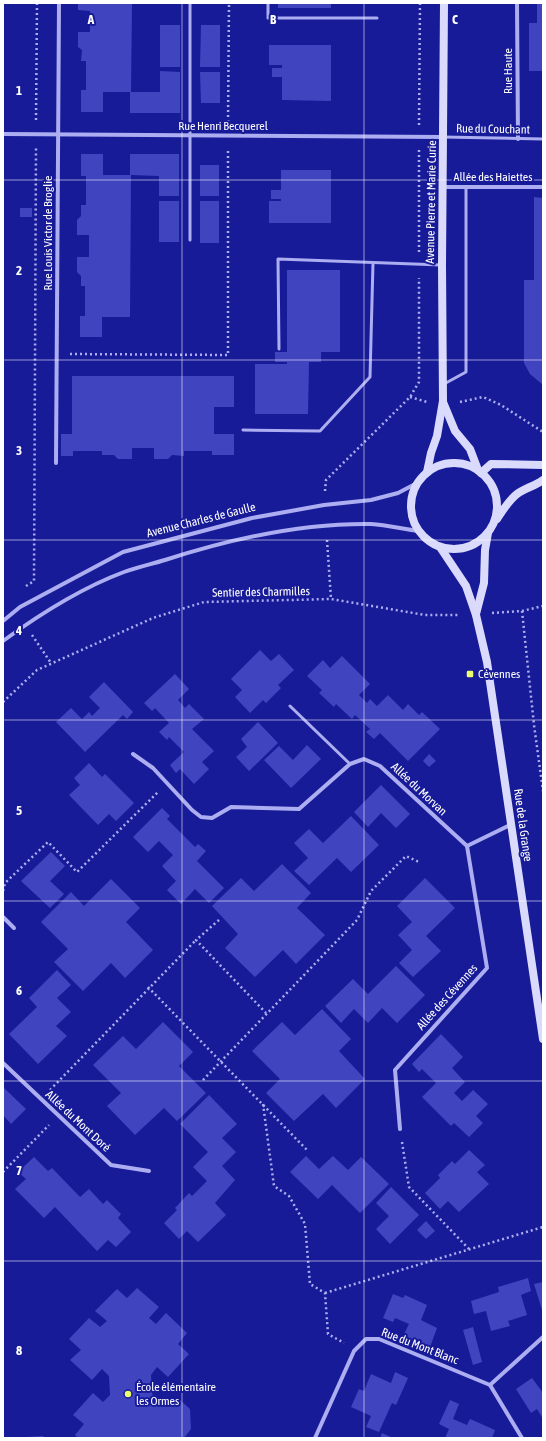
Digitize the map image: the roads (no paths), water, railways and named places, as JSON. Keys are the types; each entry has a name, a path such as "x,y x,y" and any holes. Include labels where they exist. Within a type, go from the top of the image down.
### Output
{"street":[{"name":"Rue Louis Victor de Broglie","path":"56,463 59,3"},
{"name":"Avenue Pierre et Marie Curie","path":"427,472 431,453 437,436 443,401 442,187 444,3"},
{"name":"Rue Haute","path":"518,3 518,138"},
{"name":"Rue Henri Becquerel","path":"3,134 443,137"},
{"name":"Allée des Haiettes","path":"442,187 543,187"},
{"name":"Avenue Pierre et Marie Curie","path":"443,401 455,431 470,449 480,471"},
{"path":"495,521 498,507 496,494 489,480 480,471 465,464 450,463 438,466 427,472 419,482 413,494 411,506 413,520 419,531 428,541 440,547 453,550 466,548 478,542 488,533 506,505 518,493 536,485 543,480"},
{"path":"480,471 491,464 543,465"},
{"name":"Avenue Charles de Gaulle","path":"3,621 20,607 123,552 252,518 324,505 371,500 398,492 419,482"},
{"path":"3,641 25,625 78,593 124,572 195,549 278,533 326,526 373,524 419,531"},
{"name":"Rue de la Grange","path":"476,615 484,583 485,550 488,533"},
{"name":"Rue de la Grange","path":"440,547 466,586 476,615 487,662 543,1039"},
{"path":"134,754 153,768 192,810 201,817 212,818 231,807 299,809 350,764"},
{"name":"Allée du Morvan","path":"350,764 364,759 380,766 467,846"},
{"path":"467,846 510,825"},
{"name":"Allée des Cévennes","path":"400,1129 395,1070 487,968 467,846"},
{"path":"3,917 14,928"},
{"name":"Allée du Mont Doré","path":"3,1063 111,1165 149,1171"},
{"path":"522,1438 490,1385 543,1337"},
{"name":"Rue du Mont Blanc","path":"315,1438 354,1351 366,1339 380,1338 490,1385"}],"lane":[{"path":"190,3 190,240"},
{"path":"268,3 268,18 377,18"},
{"name":"Rue du Couchant","path":"443,137 543,139"},
{"path":"442,385 466,372 466,187"},
{"path":"279,349 278,259 442,265"},
{"path":"243,430 320,431 370,377 373,263"},
{"path":"290,706 350,764"}],"place":[{"name":"Cévennes","path":"470,674"},
{"name":"École élémentaire les Ormes","path":"128,1394"}]}
